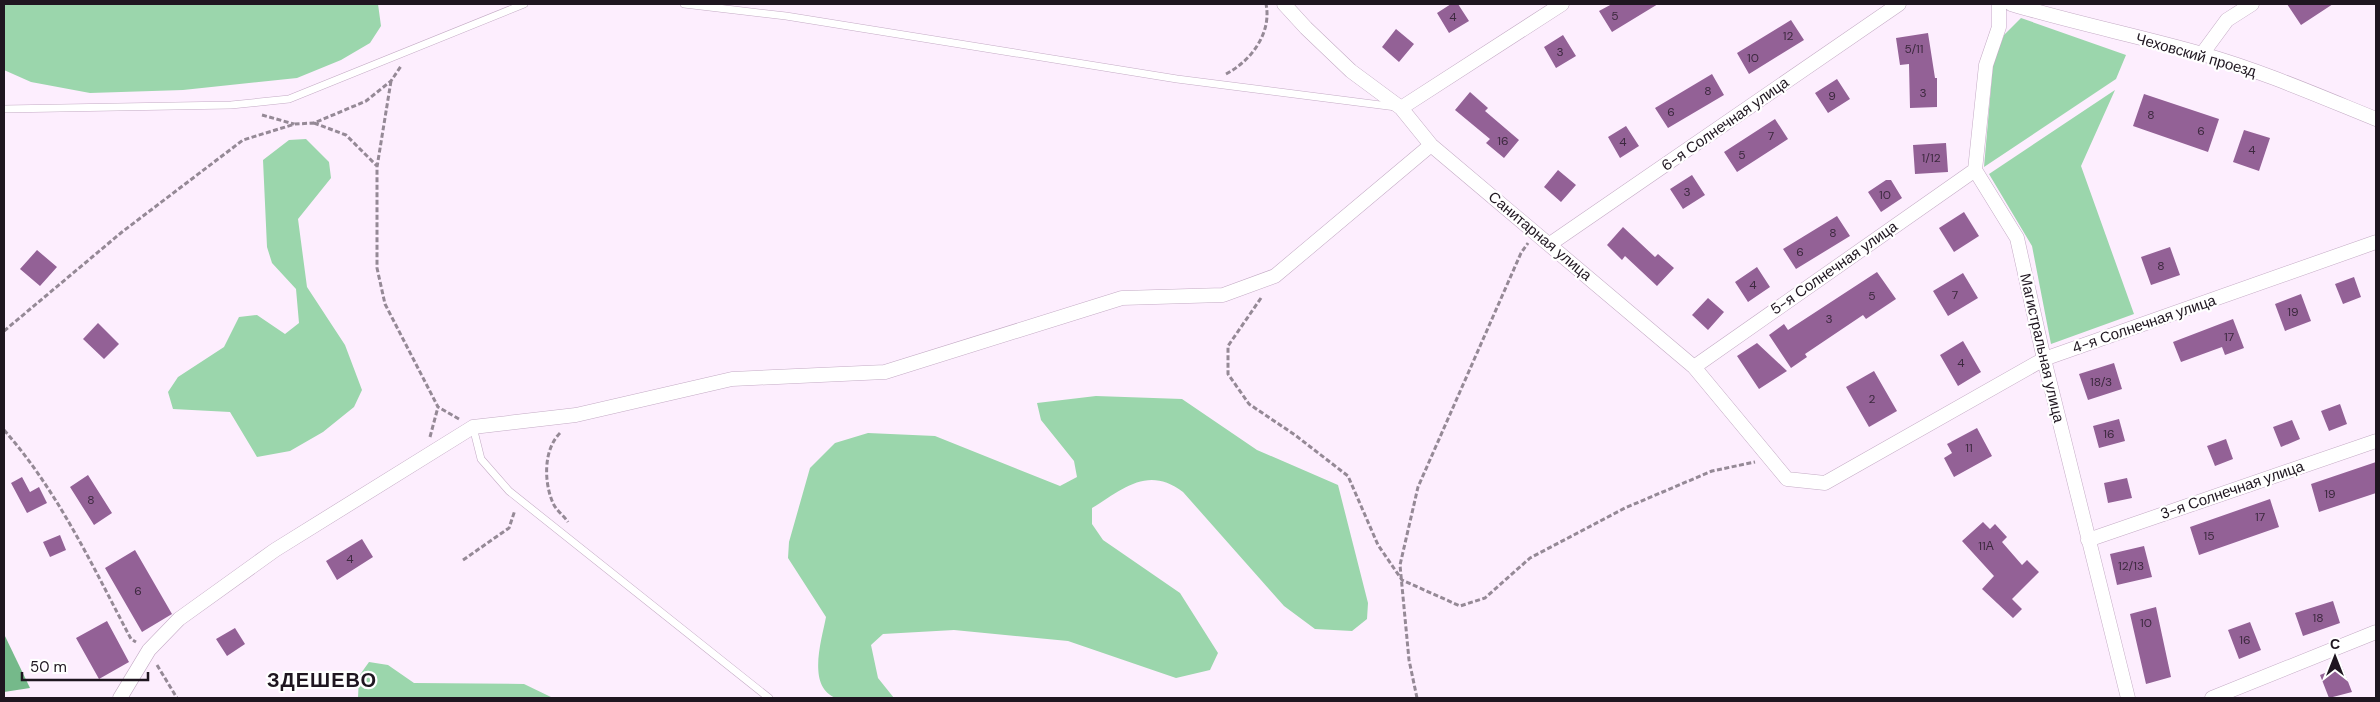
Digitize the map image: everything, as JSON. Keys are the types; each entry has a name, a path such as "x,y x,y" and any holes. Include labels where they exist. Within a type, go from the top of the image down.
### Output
{"street":[{"name":"Санитарная улица","path":"1284,4 1351,72 1401,108 1431,145 1694,367 1787,479"},
{"path":"1401,108 1562,4"},
{"name":"6-я Солнечная улица","path":"1550,244 1900,4"},
{"path":"1975,170 1986,65 1999,27 1999,4"},
{"name":"Чеховский проезд","path":"2011,4 2080,24 2202,54 2273,77 2376,119"},
{"path":"2202,54 2227,20 2252,4"},
{"path":"120,698 149,650 179,618 275,550 473,427 576,415 732,379 885,372 1122,298 1223,295 1275,276 1431,145"},
{"name":"Магистральная улица","path":"1975,170 2017,238 2044,359 2128,698"},
{"name":"5-я Солнечная улица","path":"1694,367 1975,170"},
{"name":"4-я Солнечная улица","path":"1787,479 1825,484 2044,359 2376,242"},
{"name":"3-я Солнечная улица","path":"2088,540 2376,441"},
{"path":"2212,698 2376,632"}],"lane":[{"path":"4,109 231,105 289,99 524,4"},
{"path":"684,4 786,16 1177,79 1401,108"},
{"path":"473,427 481,459 509,491 769,698"}],"path":[{"path":"1223,75 1243,62 1260,41 1265,30 1266,4"},
{"path":"4,331 122,232 243,140 295,124 314,123 366,100 391,81 414,47"},
{"path":"391,81 377,167 378,268 385,304 438,407 473,427"},
{"path":"314,123 346,135 377,167"},
{"path":"1417,698 1409,660 1400,565 1418,487 1522,252 1536,232"},
{"path":"1275,276 1228,346 1228,374 1249,404 1295,435 1348,476 1378,545 1402,580 1460,606 1485,598 1530,558 1625,508 1712,471 1770,459"},
{"path":"425,457 438,407"},
{"path":"572,526 554,505 546,474 553,440 576,415"},
{"path":"4,430 21,450 60,508 131,639 149,650 177,698"},
{"path":"463,560 509,528 516,508 509,491"}],"shaded area":[{"path":"4,4 378,4 381,26 370,43 341,60 297,78 183,90 90,93 31,82 4,70"},
{"path":"2021,18 2126,55 2116,79 1984,167 1993,64 2004,35"},
{"path":"2115,90 2081,166 2134,314 2051,344 2032,246 1989,174"},
{"path":"306,139 329,162 331,178 298,219 307,287 345,345 362,390 354,407 323,432 290,451 257,457 230,412 173,409 168,392 178,377 224,347 239,317 257,315 285,334 299,323 296,289 272,263 267,247 263,160 289,140"},
{"path":"1096,396 1182,399 1257,450 1338,485 1368,603 1367,619 1352,631 1315,629 1284,606 1183,492 1170,484 1158,480 1147,480 1125,487 1092,508 1092,524 1103,540 1180,593 1218,653 1210,670 1176,678 1068,641 954,630 883,634 871,645 878,678 894,698 841,699 827,692 821,684 818,662 826,617 788,558 789,542 810,468 835,443 868,433 935,436 1060,486 1077,477 1074,461 1041,420 1037,403"},
{"path":"4,634 30,688 4,692"},
{"path":"369,662 388,665 414,683 524,684 553,698 358,698 359,676"}],"building":[{"path":"1451,4 1458,4 1469,21 1449,33 1437,13"},
{"path":"1612,4 1658,4 1612,32 1599,11"},
{"path":"2287,4 2333,4 2301,25"},
{"path":"1791,20 1804,40 1749,74 1737,53"},
{"path":"1396,29 1414,44 1399,62 1382,47"},
{"path":"1928,33 1935,78 1937,78 1937,107 1910,108 1909,64 1900,65 1896,38"},
{"path":"1563,35 1576,56 1556,68 1544,47"},
{"path":"1712,74 1724,95 1668,128 1655,108"},
{"path":"1837,79 1850,99 1828,113 1815,93"},
{"path":"1470,92 1488,108 1485,111 1519,140 1504,158 1486,143 1490,139 1455,110"},
{"path":"2144,94 2219,119 2208,152 2133,126"},
{"path":"1775,119 1788,139 1737,172 1724,152"},
{"path":"1626,126 1639,146 1620,158 1608,137"},
{"path":"2244,130 2270,138 2259,171 2233,162"},
{"path":"1946,143 1948,172 1915,174 1913,145"},
{"path":"1558,170 1576,185 1561,202 1544,187"},
{"path":"1692,175 1705,195 1683,209 1670,189"},
{"path":"1886,180 1891,180 1902,198 1881,212 1868,192"},
{"path":"1964,212 1979,236 1954,252 1939,228"},
{"path":"1837,216 1850,236 1796,269 1783,249"},
{"path":"1623,227 1655,257 1658,254 1674,268 1657,286 1625,256 1622,260 1607,245"},
{"path":"2170,247 2180,275 2151,285 2141,257"},
{"path":"37,250 57,267 40,286 20,269"},
{"path":"1757,267 1770,287 1748,302 1735,282"},
{"path":"1877,272 1896,299 1866,319 1863,315 1805,354 1807,357 1791,368 1769,335 1784,324 1788,330"},
{"path":"1963,273 1978,298 1948,316 1933,291"},
{"path":"2354,277 2361,297 2343,304 2335,284"},
{"path":"2301,294 2311,321 2285,331 2275,304"},
{"path":"1708,298 1724,312 1708,330 1692,315"},
{"path":"2233,319 2244,348 2225,355 2222,347 2181,362 2173,342"},
{"path":"98,323 119,344 104,359 83,339"},
{"path":"1963,341 1981,372 1958,386 1940,355"},
{"path":"1757,343 1787,371 1759,389 1737,356"},
{"path":"2114,363 2122,389 2088,400 2079,374"},
{"path":"1874,371 1897,411 1869,427 1846,387"},
{"path":"2340,404 2347,424 2329,431 2321,411"},
{"path":"2119,419 2125,441 2099,448 2093,426"},
{"path":"2292,420 2300,439 2281,447 2273,427"},
{"path":"1977,428 1992,456 1954,477 1944,458 1952,453 1947,444"},
{"path":"2226,439 2233,459 2215,466 2207,446"},
{"path":"2376,462 2376,493 2319,512 2311,484"},
{"path":"88,475 112,513 94,525 70,487"},
{"path":"22,477 30,492 39,487 47,503 27,513 11,483"},
{"path":"2127,478 2132,498 2108,503 2104,483"},
{"path":"2270,499 2279,527 2199,555 2190,527"},
{"path":"1983,522 1990,529 1995,524 2007,537 2002,542 2022,565 2027,560 2039,572 2012,599 2022,609 2013,618 1982,589 1994,576 1962,541"},
{"path":"60,535 66,550 50,557 43,542"},
{"path":"362,539 373,557 337,580 326,561"},
{"path":"2144,546 2152,577 2117,585 2110,554"},
{"path":"135,550 172,614 142,632 105,568"},
{"path":"2333,601 2340,623 2303,636 2295,613"},
{"path":"2156,607 2171,677 2146,684 2130,614"},
{"path":"107,621 129,662 99,679 76,638"},
{"path":"2250,622 2261,650 2239,659 2228,630"},
{"path":"235,628 245,644 227,656 216,639"},
{"path":"2342,666 2352,692 2329,698 2320,675"}],"district":[{"name":"ЗДЕШЕВО","path":"322,680"}]}
